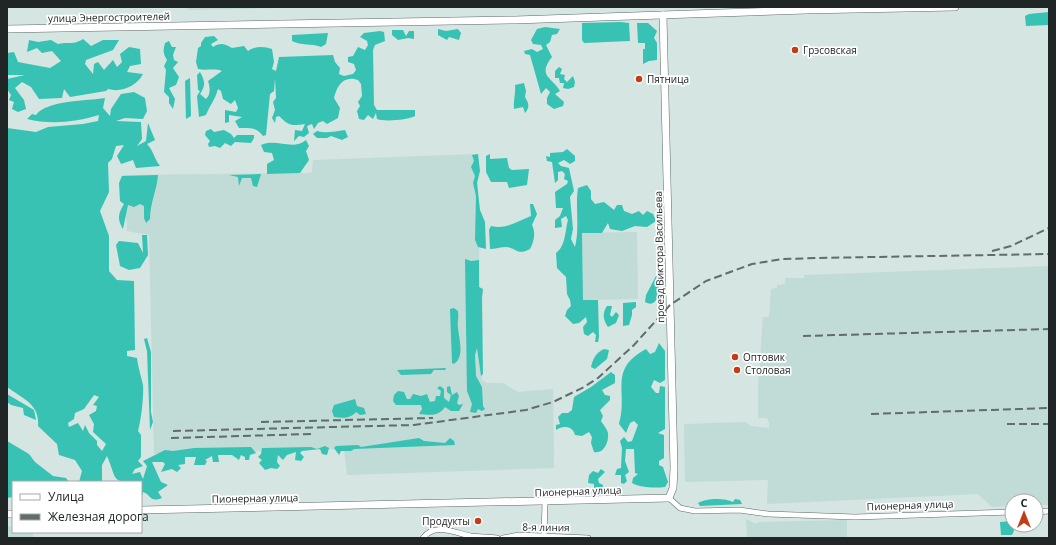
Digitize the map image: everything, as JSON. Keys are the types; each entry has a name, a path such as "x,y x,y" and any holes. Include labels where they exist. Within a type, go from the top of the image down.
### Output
{"street":[{"name":"улица Энергостроителей","path":"7,29 515,20 806,10 955,7"},
{"name":"проезд Виктора Васильева","path":"663,15 674,468 673,488 669,498"},
{"name":"Пионерная улица","path":"142,510 669,498 680,508 695,511 739,510 768,514 855,517 1004,512"},
{"path":"544,537 545,502"},
{"path":"423,537 435,530 444,529 472,536 497,538"},
{"name":"8-я линия","path":"503,538 519,535 588,538"}],"shaded area":[{"path":"184,7 316,7 190,10"},
{"path":"477,154 482,380 487,383 503,383 518,392 553,389 554,468 347,475 344,449 154,454 149,235 127,231 123,175 307,173 312,172 313,160"},
{"path":"637,232 638,299 583,300 582,233"},
{"path":"1049,266 1049,505 1044,505 1044,493 1004,493 1004,506 992,507 978,494 767,504 768,480 685,482 684,424 745,422 751,426 769,428 767,418 758,418 758,386 763,317 769,317 771,289 777,288 777,285 785,284 785,278 804,278 804,275"},
{"path":"746,519 756,524 758,522 847,520 847,538 747,538"},
{"path":"7,526 12,526 12,533 33,533 33,538 7,538"}],"green space":[{"path":"1049,12 1049,25 1026,26 1025,16 1029,14"},
{"path":"582,23 629,23 630,41 584,43 582,40"},
{"path":"637,23 648,23 657,31 654,38 657,43 657,60 649,61 643,64 643,49 645,49 645,43 638,43"},
{"path":"545,27 560,29 557,34 552,35 550,42 546,45 552,57 546,68 547,76 560,91 555,94 564,102 563,106 554,109 547,104 547,98 550,92 546,88 541,94 530,55 525,54 524,51 532,49 537,52 543,49 541,45 533,44 531,40 537,29"},
{"path":"438,29 446,31 458,29 461,33 459,40 449,37 447,40 438,35"},
{"path":"392,30 403,30 406,36 409,31 414,31 414,39 408,38 398,40 392,35"},
{"path":"384,32 385,41 375,45 373,50 374,105 377,110 415,110 415,116 402,119 380,120 377,119 376,113 373,119 368,115 364,120 359,119 357,111 360,106 358,102 362,96 361,84 358,80 349,79 345,80 339,85 334,98 340,108 338,118 327,124 323,121 318,123 314,129 312,124 307,126 309,133 304,137 299,136 294,141 295,130 302,131 305,124 290,124 285,122 279,116 276,117 275,123 272,118 275,110 273,102 276,98 275,78 274,91 270,94 266,135 263,136 258,131 252,129 239,128 235,121 242,117 229,115 229,122 225,123 225,110 236,112 238,108 235,100 231,104 223,99 221,91 218,89 206,115 199,117 197,96 200,91 198,90 197,75 200,72 203,78 204,85 200,94 206,99 210,90 208,81 222,71 198,69 196,62 198,48 201,46 201,43 205,37 214,36 218,40 211,44 213,47 218,44 222,44 232,48 244,46 248,51 260,47 272,49 274,62 272,69 276,71 279,57 333,55 335,62 340,68 339,74 344,76 353,74 356,70 354,64 348,62 348,57 353,56 358,47 365,50 368,45 367,41 360,37 364,33"},
{"path":"328,33 326,44 321,47 292,41 292,35"},
{"path":"83,39 91,46 103,40 119,40 113,50 86,60 85,64 93,74 94,64 98,62 104,70 113,60 117,67 122,62 120,54 129,47 140,49 141,64 130,66 127,72 143,74 137,82 128,88 118,90 108,89 106,91 70,97 64,89 62,98 39,99 31,87 22,82 15,88 24,100 26,109 18,112 12,109 14,102 9,100 11,95 7,89 7,79 25,75 7,75 7,53 14,52 18,62 50,68 61,61 52,51 42,53 37,48 27,52 29,40 38,42 51,40 58,44 73,43"},
{"path":"169,41 172,47 176,47 173,55 174,60 178,62 173,68 179,77 176,85 169,88 175,99 173,109 169,103 169,97 164,92 166,70 164,66 167,60 164,50 165,43"},
{"path":"559,67 562,69 560,74 565,75 564,79 567,82 573,76 575,82 574,87 568,89 563,88 564,83 560,83 559,78 555,78 555,71"},
{"path":"190,78 191,116 186,119 185,81"},
{"path":"524,83 526,91 525,97 528,105 528,109 525,113 523,107 514,109 515,85"},
{"path":"134,92 145,98 147,111 143,119 125,118 116,121 141,122 142,139 137,146 146,141 148,123 155,140 147,144 160,166 136,168 133,160 121,164 117,156 124,145 116,146 112,159 108,163 109,192 100,211 109,236 109,271 117,280 134,281 135,350 127,351 127,356 137,358 143,385 142,408 138,431 141,435 141,457 138,461 143,466 135,469 132,474 140,472 143,479 147,466 143,461 165,450 173,451 194,448 251,447 256,453 250,455 249,460 245,460 245,457 241,455 239,460 232,455 218,455 219,462 213,462 212,456 205,460 207,461 205,465 194,465 196,457 185,457 185,464 178,465 181,468 177,472 172,469 161,472 165,464 163,462 152,462 161,482 168,485 158,492 162,498 155,500 146,493 143,492 142,496 142,481 120,481 116,479 107,456 102,465 102,481 79,481 82,471 75,460 59,455 57,444 38,426 38,418 33,407 7,387 7,128 36,132 48,127 98,121 99,115 63,122 45,122 27,119 32,114 36,115 41,110 49,106 68,102 105,98 103,108 110,116 111,109 121,94","holes":["94,395 99,397 93,405 97,406 96,411 89,415 94,424 93,432 106,444 102,451 97,445 97,441 89,433 85,425 83,431 78,423 69,427 68,423 74,419 75,413 84,409"]},
{"path":"211,129 214,132 224,130 231,134 234,138 237,135 254,135 254,138 251,143 235,142 231,146 225,143 220,148 215,146 209,147 208,144 210,141 205,135 206,131"},
{"path":"345,130 348,137 342,140 331,136 327,138 317,138 313,134 317,131 328,132"},
{"path":"306,140 309,146 306,151 309,160 300,173 267,174 267,164 274,160 272,153 264,152 261,145 273,143 290,145 301,143"},
{"path":"567,149 575,156 575,161 570,164 564,160 558,163 561,166 569,168 574,191 570,197 573,229 571,239 575,247 577,232 578,188 587,185 591,191 591,199 595,204 604,202 614,210 617,205 622,205 624,211 632,214 639,211 643,215 647,211 653,214 656,221 647,227 635,226 622,231 610,229 608,223 602,233 582,233 583,300 598,300 598,342 595,342 596,335 593,332 588,336 584,334 583,327 587,322 586,317 579,323 573,324 565,316 567,310 571,306 570,300 567,294 566,277 557,268 556,253 562,246 568,220 566,216 561,219 562,227 555,228 555,220 560,216 563,208 556,208 555,192 567,184 568,181 564,179 565,174 562,171 558,172 558,180 555,183 552,162 547,161 546,156 550,157 550,153 563,152"},
{"path":"478,154 480,171 477,183 480,210 485,222 486,249 478,247 475,240 476,196 473,183 475,176 471,167 474,161 472,155"},
{"path":"490,154 490,159 507,158 509,168 512,170 529,169 527,185 509,188 507,182 491,182 486,172 486,156"},
{"path":"261,174 257,187 253,186 251,178 242,178 239,186 238,177 229,175"},
{"path":"158,175 150,219 146,223 144,218 144,206 140,204 134,207 128,205 123,229 119,216 124,204 120,201 119,183 122,176"},
{"path":"530,204 533,204 537,214 532,225 534,237 530,249 520,252 506,247 490,249 489,230 491,226 507,226 531,216"},
{"path":"142,235 147,235 148,255 140,268 129,270 120,266 116,245 119,241 138,243 143,253"},
{"path":"465,259 471,261 479,260 479,287 483,289 483,374 481,376 477,348 475,355 476,376 482,387 483,406 485,409 482,411 478,409 476,413 470,412 472,404 467,391"},
{"path":"656,276 661,277 658,296 653,303 650,304 645,302 646,295"},
{"path":"636,302 636,307 632,310 629,325 623,326 623,303"},
{"path":"607,306 612,306 610,315 612,317 616,312 619,315 616,323 608,327 604,316"},
{"path":"454,308 458,311 460,352 457,361 454,364 452,363 450,309"},
{"path":"147,338 151,352 151,412 153,422 150,430 147,351 144,339"},
{"path":"659,343 665,351 665,380 660,383 654,380 651,387 656,393 659,393 660,386 665,387 665,429 658,433 664,435 664,458 659,461 659,465 663,467 668,482 665,487 657,488 644,487 632,483 633,478 638,474 635,473 634,449 626,449 625,461 629,472 625,475 627,481 624,484 621,483 621,475 615,475 617,469 621,468 622,448 620,441 624,437 628,442 632,441 638,425 634,421 630,423 626,433 619,424 622,402 623,374 627,365 634,357 646,349 650,354 655,352"},
{"path":"604,349 609,350 607,359 595,369 591,367 595,356"},
{"path":"446,368 445,370 434,370 431,374 401,375 397,370"},
{"path":"611,372 615,375 615,383 602,390 605,395 610,396 610,400 600,410 603,416 601,421 608,433 608,440 605,447 601,451 594,452 591,443 592,437 589,432 582,436 575,435 570,428 567,427 562,427 556,430 556,425 560,424 558,417 562,413 568,413 572,410 574,397 591,387"},
{"path":"440,386 444,389 444,398 449,402 451,395 447,392 447,387 450,386 452,395 457,392 459,396 457,403 459,405 463,404 459,411 451,411 445,407 437,414 419,414 422,409 421,405 396,405 393,401 394,395 398,391 404,392 407,399 410,399 413,394 421,396 427,394 430,402 435,401 436,396 440,396 441,391 437,388"},
{"path":"7,394 34,410 36,420 24,415 23,408 11,405 7,402"},
{"path":"355,399 357,406 364,408 366,414 360,415 356,412 349,417 334,417 332,411 334,405"},
{"path":"419,438 424,441 445,443 450,438 454,441 455,445 354,449 351,451 341,451 339,455 334,448 336,446 358,445 361,447"},
{"path":"7,441 29,454 35,462 53,476 66,478 68,481 12,481 12,497 7,498"},
{"path":"325,446 329,448 327,455 322,454 320,449 302,451 300,453 304,457 301,461 295,460 296,452 287,455 283,460 278,455 277,462 280,466 277,469 271,468 265,470 259,463 262,460 258,457 261,454 262,448 311,447 317,449"},
{"path":"601,469 605,472 598,479 599,483 603,485 603,487 597,489 594,488 594,484 588,483 589,475 593,471 598,473"},
{"path":"716,499 733,502 735,499 740,500 742,504 700,506 698,503"},
{"path":"1000,522 1004,522 1004,533 1013,533 1012,535 1001,535"}],"railway":[{"path":"992,251 1011,246 1049,228"},
{"path":"173,431 414,425 526,410 553,402 584,387 598,378 634,345 670,305 706,281 752,264 783,259 1049,254"},
{"path":"803,336 1049,329"},
{"path":"871,414 1049,408"},
{"path":"261,422 433,418"},
{"path":"1007,424 1049,424"},
{"path":"171,438 312,434"}],"place":[{"name":"Грэсовская","path":"795,50"},
{"name":"Пятница","path":"639,79"},
{"name":"Оптовик","path":"735,357"},
{"name":"Столовая","path":"737,370"},
{"name":"Продукты","path":"478,521"}]}
